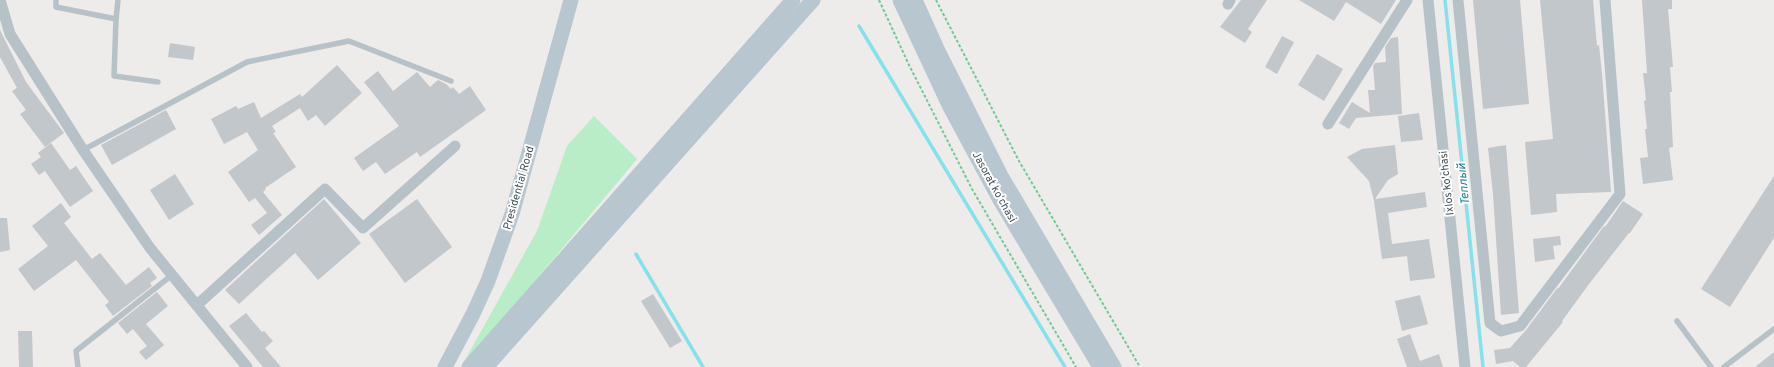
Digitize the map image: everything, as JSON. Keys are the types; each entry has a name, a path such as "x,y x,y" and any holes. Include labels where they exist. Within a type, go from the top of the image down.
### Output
{"main road":[{"name":"Presidential Road","path":"445,367 473,314 501,248 512,214 571,0"},
{"path":"469,367 793,0"},
{"path":"486,367 813,0"},
{"name":"Jasorat koʻchasi","path":"900,0 950,107 1000,200 1100,367"},
{"name":"Jasorat koʻchasi","path":"915,0 938,51 1001,176 1114,367"}],"street":[{"path":"0,0 10,34 83,150 150,248 247,367"},
{"path":"1328,124 1407,0"},
{"name":"Ixlos ko'chasi","path":"1428,0 1464,367"},
{"path":"1458,0 1490,323 1501,331 1520,326 1620,194 1605,0"},
{"path":"197,305 325,189 363,228 454,146"}],"lane":[{"path":"56,0 56,6 116,20"},
{"path":"118,0 114,76 158,82"},
{"path":"83,150 247,62 349,41 451,81"},
{"path":"78,367 76,351 172,276"},
{"path":"1677,321 1711,367"},
{"path":"1724,367 1774,329"}],"path":[{"path":"880,0 909,65 972,189 1076,367"},
{"path":"936,0 1019,161 1140,367"}],"green space":[{"path":"594,116 637,159 479,348 461,367 537,231 567,146"}],"building":[{"path":"1241,0 1267,0 1248,29 1252,32 1245,43 1220,27"},
{"path":"1299,0 1396,0 1381,24 1346,2 1334,21"},
{"path":"1473,0 1520,0 1529,104 1483,109"},
{"path":"1540,0 1593,0 1597,46 1599,45 1602,73 1611,192 1556,194 1557,212 1531,215 1525,142 1553,139"},
{"path":"1642,0 1672,0 1672,9 1668,9 1673,67 1670,67 1672,92 1670,92 1673,147 1669,148 1673,180 1643,184 1640,158 1648,157 1644,101 1646,100 1643,73 1647,73"},
{"path":"0,30 26,82 64,133 45,147 20,114 26,110 12,91 17,88 0,57"},
{"path":"1282,36 1294,42 1277,74 1265,67"},
{"path":"1398,37 1402,114 1356,118 1349,129 1339,123 1352,102 1370,113 1368,90 1375,90 1373,66 1375,63 1386,62 1385,47 1391,38"},
{"path":"170,43 195,47 193,60 168,57"},
{"path":"1317,54 1343,69 1324,101 1298,85"},
{"path":"337,65 362,93 325,126 316,115 308,121 300,108 272,126 276,132 273,133 296,167 265,188 266,189 263,192 282,215 259,235 251,225 267,213 255,198 249,202 228,172 258,150 247,132 224,144 211,119 236,106 238,109 254,102 261,118 300,94 302,97"},
{"path":"378,71 393,91 417,72 430,87 438,80 446,84 451,89 453,87 459,94 470,86 486,110 420,157 417,152 385,174 376,162 363,171 354,158 399,126 364,82"},
{"path":"166,110 176,129 112,165 101,145"},
{"path":"1419,113 1423,140 1401,142 1398,116"},
{"path":"51,143 70,170 76,166 93,191 70,207 45,171 39,175 31,164 41,157 38,153"},
{"path":"1395,145 1398,174 1388,180 1375,199 1425,192 1427,207 1388,213 1392,244 1429,239 1435,278 1410,281 1407,256 1382,259 1374,201 1369,181 1347,157 1362,149"},
{"path":"1506,145 1519,313 1501,315 1493,194 1488,148"},
{"path":"175,174 194,204 169,220 150,190"},
{"path":"1774,176 1774,238 1730,307 1701,289"},
{"path":"324,199 361,243 318,280 295,253 239,304 225,290"},
{"path":"417,199 452,247 405,283 369,234"},
{"path":"1623,201 1643,214 1630,233 1589,284 1562,321 1563,322 1526,367 1520,367 1513,361 1496,364 1494,350 1510,348 1526,330 1604,226 1605,227"},
{"path":"61,203 71,217 64,223 92,259 100,253 126,285 149,267 157,278 150,283 152,286 113,316 105,305 109,302 76,260 34,291 18,269 48,246 32,226"},
{"path":"0,218 7,218 10,250 0,252"},
{"path":"1560,236 1561,245 1553,246 1555,259 1535,262 1533,239"},
{"path":"157,292 168,306 146,324 164,345 146,360 139,352 147,346 133,329 127,334 118,323"},
{"path":"653,294 682,341 670,348 641,301"},
{"path":"1420,295 1428,324 1402,331 1395,301"},
{"path":"246,313 262,332 264,331 273,341 265,348 281,367 263,367 229,326"},
{"path":"18,331 32,331 33,367 19,367"},
{"path":"1410,334 1420,361 1439,354 1443,367 1407,367 1397,339"},
{"path":"1774,352 1774,367 1755,367"}],"waterway":[{"name":"Теплый","path":"1445,0 1483,367"},
{"path":"859,26 1065,367"},
{"path":"636,254 703,367"}]}
